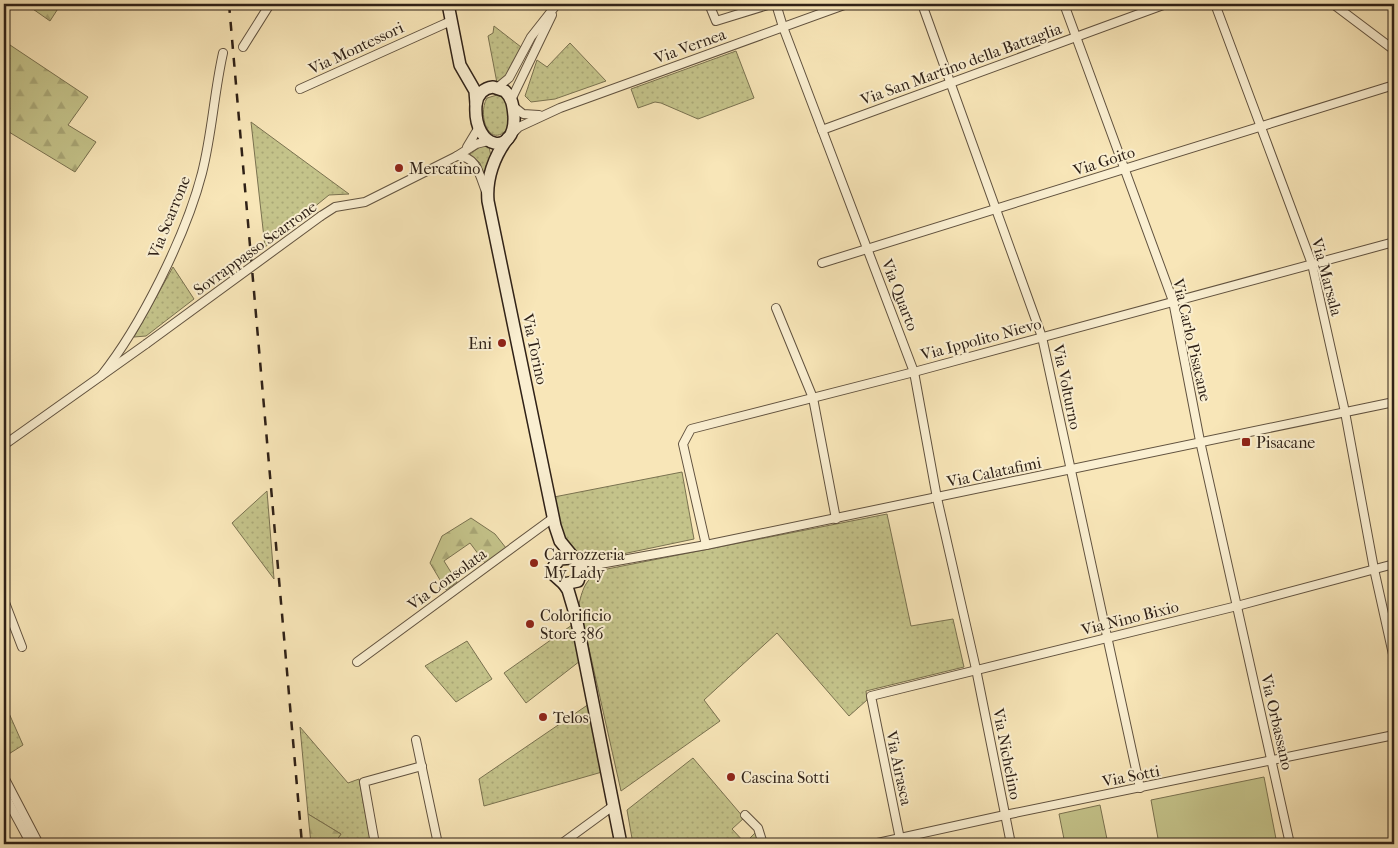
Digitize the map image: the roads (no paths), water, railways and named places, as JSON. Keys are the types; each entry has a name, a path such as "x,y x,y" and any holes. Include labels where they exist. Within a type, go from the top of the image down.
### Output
{"main road":[{"path":"448,4 460,65 475,91 479,127 481,133 489,141 494,163"},
{"path":"468,76 504,91 512,103 514,125 510,136 494,163"},
{"path":"476,104 480,94 494,88"},
{"path":"489,141 501,142 510,136"},
{"name":"Via Torino","path":"494,163 487,196 553,518 560,541 560,553 554,576 564,584 574,607 621,844"},
{"name":"Via Torino","path":"560,541 582,568 574,607"},
{"path":"557,562 564,557 575,559"},
{"path":"564,584 579,579"}],"street":[{"path":"243,47 270,4"},
{"path":"709,4 716,21 771,4"},
{"name":"Via Quarto","path":"776,4 783,28 914,372 937,498 976,669"},
{"name":"Via Vernea","path":"510,136 519,127 544,114 846,4"},
{"name":"Via Volturno","path":"922,4 1042,337 1140,788"},
{"name":"Via Carlo Pisacane","path":"1064,4 1173,301 1200,441 1237,606"},
{"name":"Via San Martino della Battaglia","path":"822,130 1166,4"},
{"name":"Via Marsala","path":"1215,4 1312,264 1345,412 1374,569 1394,659"},
{"path":"1333,4 1394,50"},
{"path":"494,88 509,78 531,37 556,5"},
{"path":"544,114 523,114 512,103 556,5"},
{"name":"Via Montessori","path":"300,89 451,21"},
{"name":"Via Scarrone","path":"101,376 129,335 176,242 192,201 202,173 223,53"},
{"name":"Via Goito","path":"822,263 1394,85"},
{"path":"466,148 479,127"},
{"path":"466,148 489,141"},
{"name":"Sovrappasso Scarrone","path":"145,346 335,207 365,202 457,156 466,148"},
{"path":"457,156 467,158 476,166 487,196"},
{"name":"Via Ippolito Nievo","path":"706,545 683,444 691,429 914,372 1394,242"},
{"path":"776,308 813,398 836,519"},
{"path":"129,335 145,346"},
{"name":"Via Scarrone","path":"4,445 145,346"},
{"name":"Via Calatafimi","path":"575,559 600,564 706,545 1394,402"},
{"name":"Via Consolata","path":"357,662 553,518"},
{"name":"Via Calatafimi","path":"579,579 600,564"},
{"name":"Via Nino Bixio","path":"871,696 1237,606 1394,564"},
{"path":"4,600 22,647"},
{"name":"Via Orbassano","path":"1237,606 1290,844"},
{"name":"Via Nichelino","path":"976,669 1011,844"},
{"name":"Via Airasca","path":"871,696 901,841"},
{"name":"Via Sotti","path":"872,844 901,841 1004,815 1394,735"},
{"path":"416,740 438,844"},
{"path":"375,844 364,782 422,766"},
{"path":"4,777 39,844"},
{"path":"4,794 31,844"},
{"path":"561,844 613,806"},
{"path":"745,815 758,828 763,844"}],"waterway":[{"path":"4,12 10,4"}],"railway":[{"path":"229,4 302,844"}],"place":[{"name":"Mercatino","path":"399,168"},
{"name":"Eni","path":"502,343"},
{"name":"Pisacane","path":"1246,442"},
{"name":"Carrozzeria My Lady","path":"534,563"},
{"name":"Colorificio Store 386","path":"530,624"},
{"name":"Telos","path":"543,717"},
{"name":"Cascina Sotti","path":"731,777"}]}
